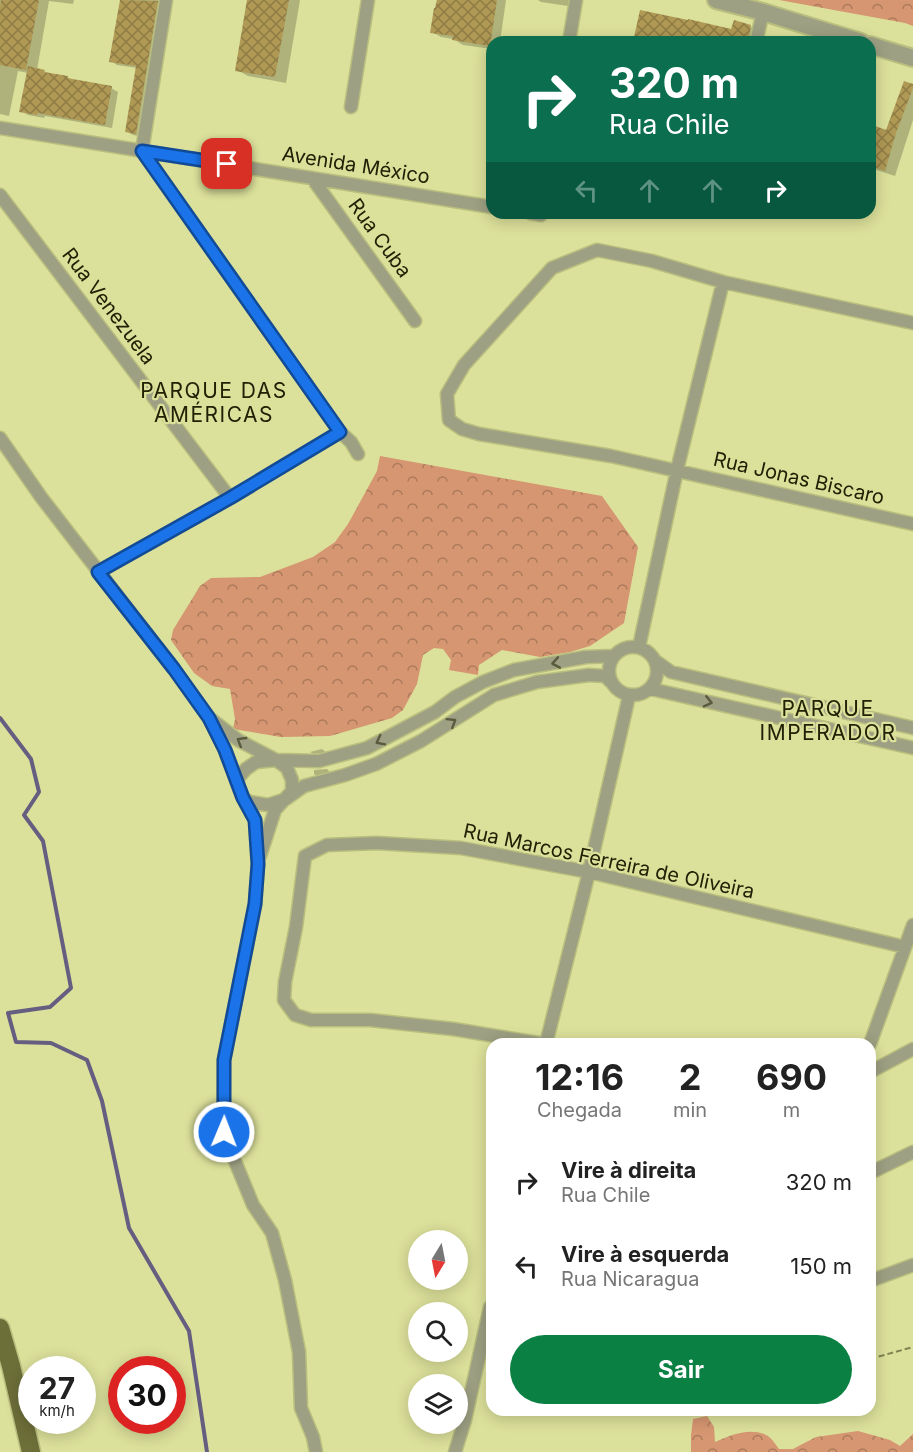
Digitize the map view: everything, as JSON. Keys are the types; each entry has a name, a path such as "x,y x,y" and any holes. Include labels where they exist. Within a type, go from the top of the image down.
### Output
{"main road":[{"path":"0,1328 31,1452"}],"street":[{"path":"166,0 142,151 340,432 351,442 358,454"},
{"path":"351,107 368,0"},
{"path":"570,36 576,0"},
{"path":"716,0 841,36"},
{"path":"757,36 763,12"},
{"path":"876,47 913,58"},
{"name":"Avenida México","path":"0,128 486,206"},
{"name":"Rua Cuba","path":"312,178 415,321"},
{"name":"Rua Venezuela","path":"0,195 230,498"},
{"name":"Rua Jonas Biscaro","path":"723,282 652,261 597,250 552,268 464,365 447,394 449,420 462,429 479,434 611,456 913,524"},
{"path":"639,647 676,470 723,282 913,323"},
{"path":"98,572 230,498 340,432"},
{"path":"0,438 40,497 174,669 209,718 225,750 243,798 255,820 258,864 255,904 224,1060 224,1132 253,1205 272,1233 285,1280 299,1352 301,1408 313,1437 316,1452"},
{"path":"610,682 608,669 614,656 625,648 639,647 650,652 657,662 671,672 913,728"},
{"path":"237,783 246,769 256,762 319,761 367,748 435,712 455,697 483,682 514,670 586,657 614,656"},
{"path":"243,798 250,802 268,805 285,799 304,786 376,764 421,741 494,695 537,682 589,675 605,676 618,692 629,696 641,695 651,689 658,677 657,662"},
{"path":"651,689 913,748"},
{"path":"547,1038 589,872 629,696"},
{"path":"209,718 238,740 287,768 292,780 292,791 274,810 258,864"},
{"name":"Rua Marcos Ferreira de Oliveira","path":"508,1038 370,1020 311,1020 295,1015 284,1000 285,982 296,927 305,856 327,845 377,843 461,848 589,872 905,947"},
{"path":"872,1038 913,925"},
{"path":"876,1069 913,1049"},
{"path":"876,1170 913,1152"},
{"path":"876,1279 913,1264"},
{"path":"455,1452 465,1420 486,1324"}],"path":[{"path":"876,1357 913,1347"}],"green space":[{"path":"779,0 913,0 913,26 905,23"},
{"path":"380,456 602,496 638,547 624,623 590,646 570,652 540,657 502,650 479,665 478,675 449,670 451,660 443,649 434,648 423,655 417,684 403,710 392,718 330,736 281,737 233,729 235,719 230,689 212,686 194,673 171,640 173,630 200,586 211,578 260,577 313,557 335,542 348,524 377,471"},
{"path":"707,1416 714,1427 715,1442 734,1435 753,1432 768,1436 779,1449 793,1449 816,1437 858,1431 890,1440 900,1446 913,1434 913,1452 691,1452 693,1419"}],"building":[{"path":"1,0 39,0 26,70 0,65"},
{"path":"120,0 158,1 136,134 125,132 136,66 109,62"},
{"path":"247,0 289,0 275,77 235,71"},
{"path":"437,0 497,0 492,36 486,36 486,45 452,40 453,36 430,33"},
{"path":"640,10 731,29 734,20 751,25 749,36 634,36"},
{"path":"28,66 45,70 44,72 68,76 67,78 112,86 105,125 38,113 37,115 19,112"},
{"path":"904,81 913,84 885,171 876,168 876,126 886,130"}],"waterway":[{"path":"0,718 31,759 39,792 24,815 43,841 71,988 50,1007 8,1013 16,1042 51,1043 87,1060 102,1101 129,1228 189,1331 207,1452"}],"district":[{"name":"PARQUE DAS AMÉRICAS","path":"214,402"},
{"name":"PARQUE IMPERADOR","path":"828,720"}],"route":[{"path":"224,1132 224,1060 255,904 258,864 255,820 243,798 225,750 209,718 98,572 230,498 340,432 142,151 227,164"}]}
